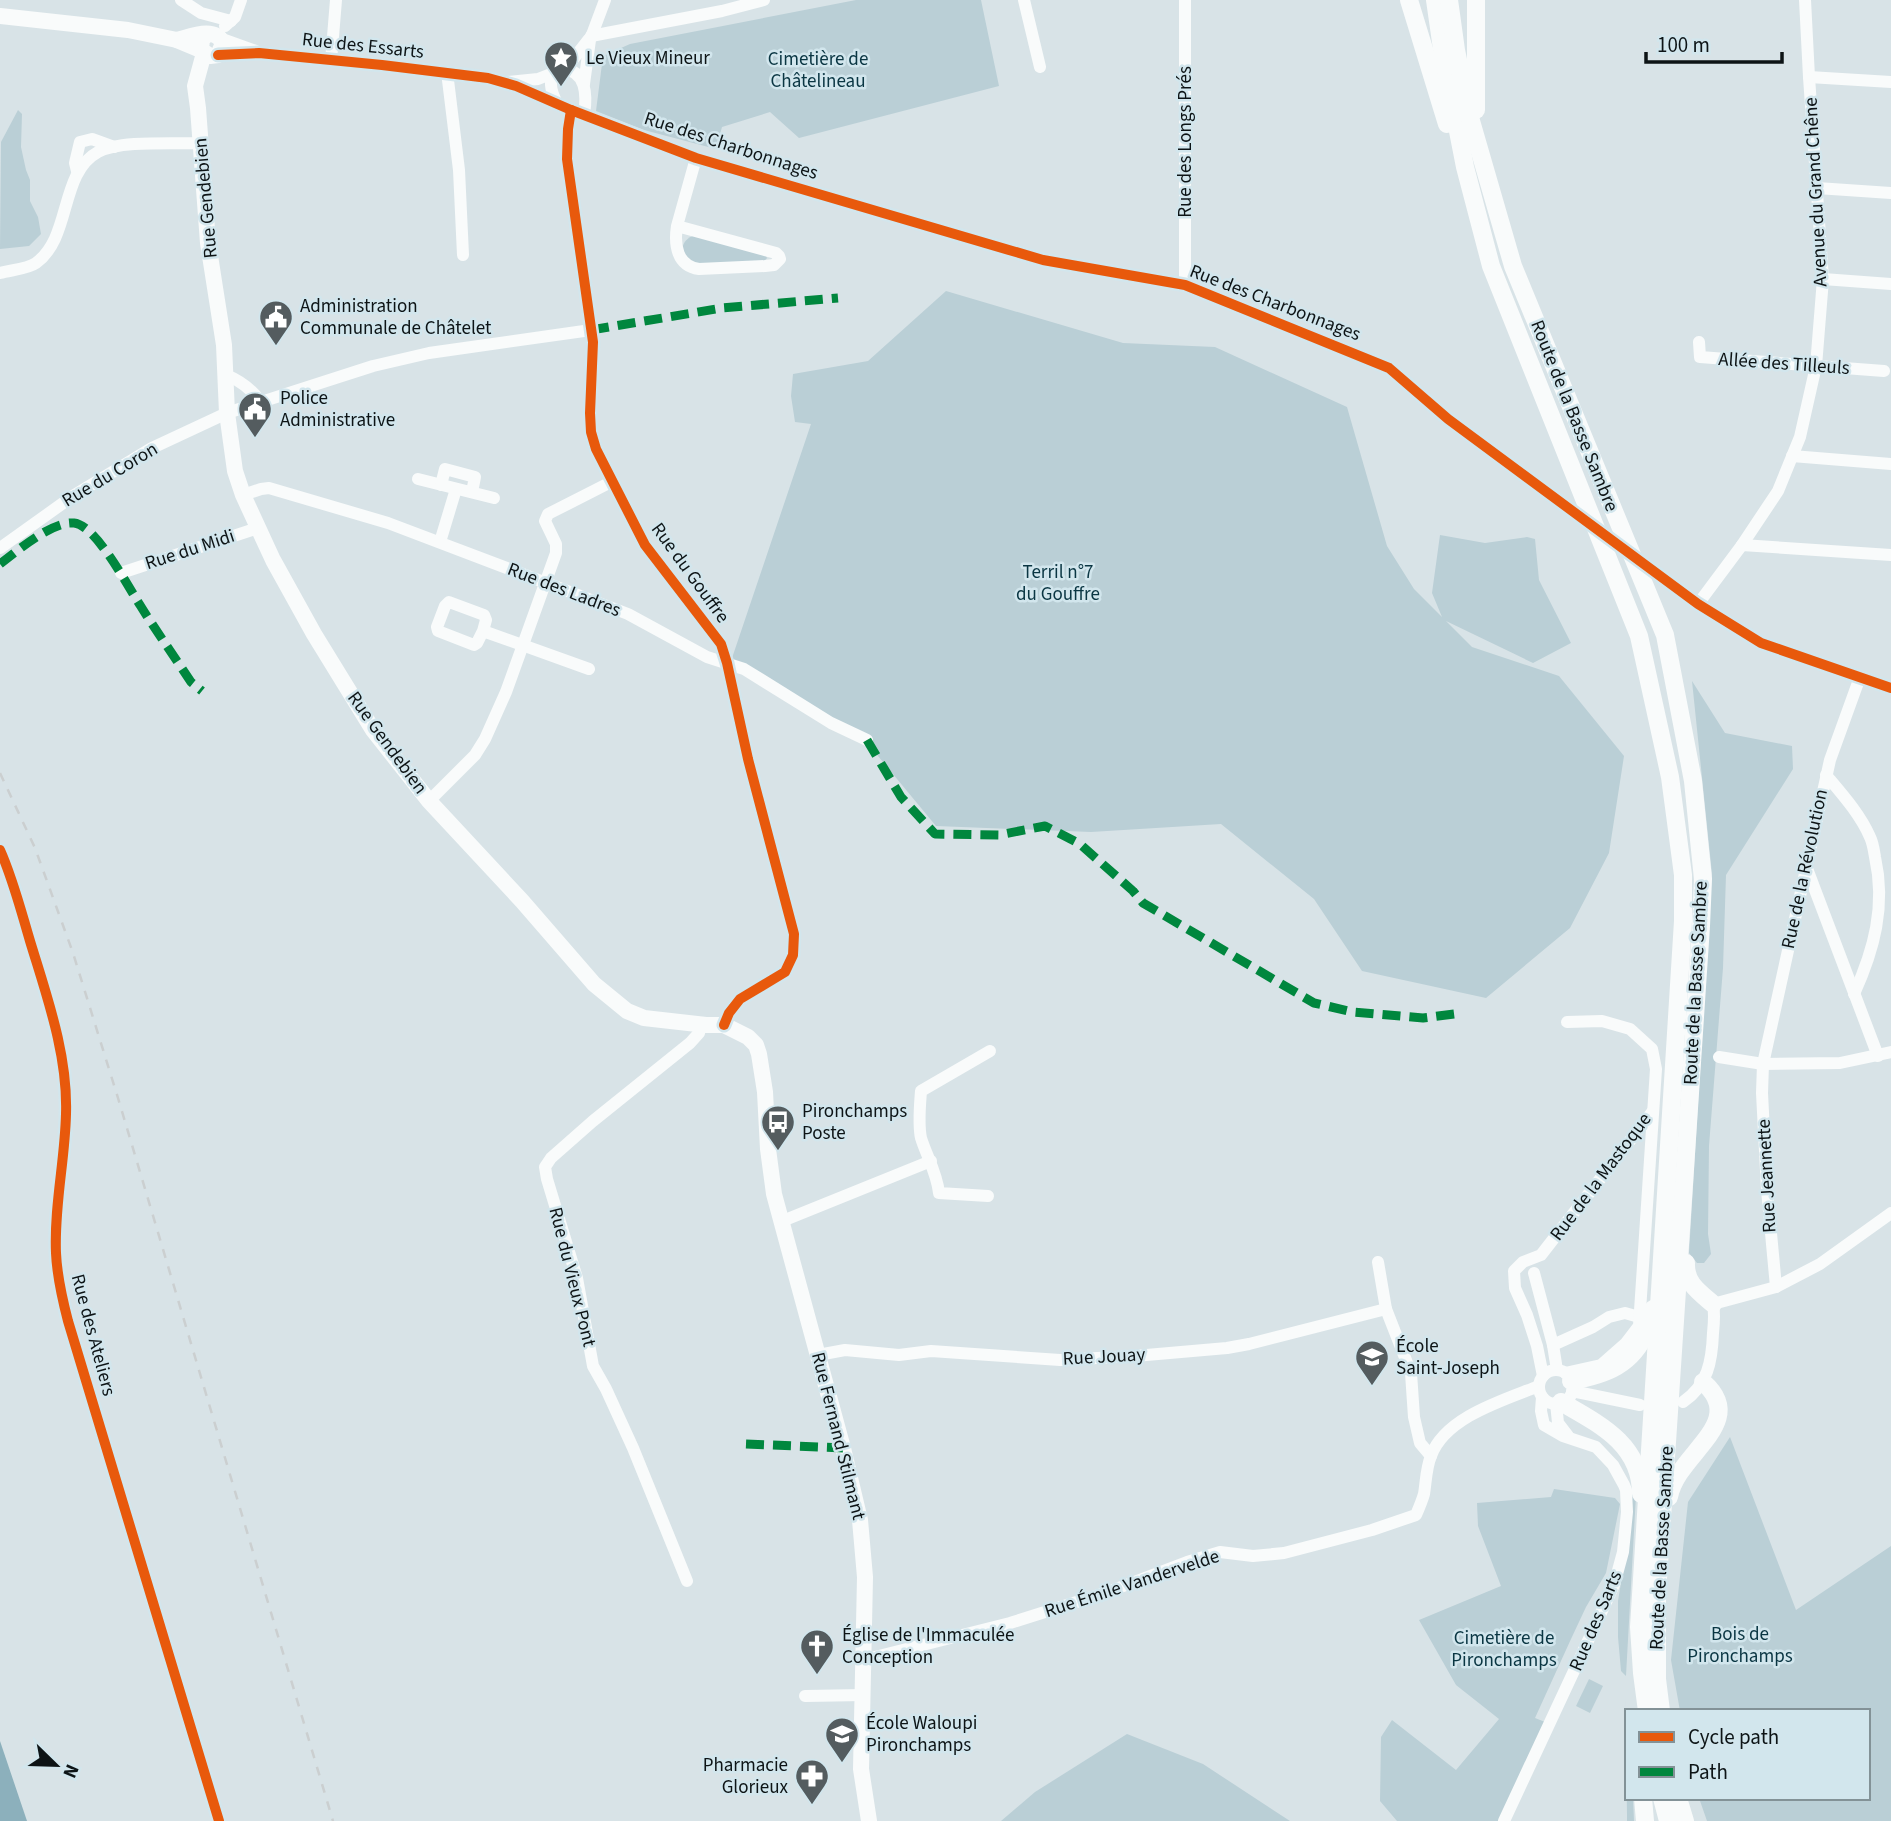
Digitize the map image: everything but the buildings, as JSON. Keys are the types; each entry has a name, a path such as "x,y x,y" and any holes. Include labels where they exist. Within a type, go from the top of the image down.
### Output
{"highway":[{"path":"1409,0 1444,116 1473,165"},
{"name":"Route de la Basse Sambre","path":"1434,0 1441,49 1473,165 1665,635 1693,781 1703,879 1657,1594 1657,1679 1661,1709"},
{"name":"Route de la Basse Sambre","path":"1449,0 1469,114 1473,165 1490,266 1639,636 1670,777 1683,875 1683,922 1639,1627 1647,1709"},
{"path":"1473,165 1476,0"},
{"path":"1685,1176 1689,1193 1685,1272 1690,1284 1713,1304"},
{"path":"1639,1627 1635,1603 1642,1490 1638,1471 1627,1449 1564,1387 1613,1369 1628,1359 1643,1339 1652,1316 1659,1239 1665,1223"},
{"path":"1657,1594 1663,1569 1670,1493 1683,1466 1718,1421 1720,1409 1713,1392 1703,1382"},
{"path":"1640,1709 1642,1673"},
{"path":"1643,1800 1645,1821"},
{"path":"1663,1800 1668,1821"},
{"path":"1679,1800 1685,1821"}],"main road":[{"path":"0,16 128,30 177,40 201,34 211,46"},
{"name":"Rue Gendebien","path":"211,46 195,86 208,243 224,345 227,413 234,471 273,560 314,634 373,730 429,801 594,985 627,1011 644,1018 724,1025"},
{"path":"724,1025 748,1037 760,1054 774,1194 780,1223"},
{"name":"Rue Fernand Stilmant","path":"780,1223 848,1466 860,1520 865,1577 861,1769 869,1821"}],"street":[{"path":"181,0 201,13 231,21"},
{"path":"211,46 238,11 241,0"},
{"path":"331,61 335,0"},
{"path":"558,105 551,89 552,79 577,55 591,36 606,0"},
{"path":"591,36 723,11 764,0"},
{"path":"1024,0 1040,67"},
{"name":"Rue des Longs Prés","path":"1185,0 1185,285"},
{"name":"Avenue du Grand Chêne","path":"1698,604 1778,491 1800,437 1816,366 1823,279 1805,0"},
{"path":"584,115 584,84 591,36"},
{"name":"Rue des Essarts","path":"211,46 447,72 503,82"},
{"path":"503,82 538,79 567,69 576,73 584,84"},
{"path":"447,72 459,170 463,255"},
{"path":"1809,77 1891,82"},
{"name":"Rue des Charbonnages","path":"503,82 696,158 1044,260 1185,285 1389,368 1448,419 1698,604 1760,643 1891,688"},
{"name":"Rue du Gouffre","path":"571,110 567,159 591,330 591,432 611,482 645,545 721,644 791,924 793,955 786,972 740,999 724,1025"},
{"path":"77,171 75,163 80,142 92,139 114,147"},
{"path":"0,273 35,264 45,254 58,232 77,171 98,152 121,145 201,143"},
{"path":"677,226 768,250 776,253 780,260 774,265 699,269 686,265 677,249 676,236 677,226 696,158"},
{"path":"1817,187 1891,192"},
{"path":"1823,279 1891,284"},
{"path":"226,375 233,377 254,393 261,402 373,366 445,350 591,330"},
{"name":"Allée des Tilleuls","path":"1699,342 1700,357 1884,371"},
{"name":"Rue du Coron","path":"0,548 74,496 152,447 227,413 261,402"},
{"path":"1793,456 1891,464"},
{"path":"441,485 445,469 475,477 472,492"},
{"path":"418,479 494,498"},
{"path":"429,801 475,755 506,692 556,553 545,521 548,514 611,482"},
{"name":"Rue des Ladres","path":"243,495 269,488 388,523 628,614 707,657 744,669 831,723 867,740"},
{"path":"440,542 456,489"},
{"name":"Rue du Midi","path":"121,573 258,528"},
{"path":"1742,545 1891,555"},
{"path":"483,631 589,669"},
{"name":"Rue de la Révolution","path":"1763,1064 1829,760 1860,677"},
{"path":"1826,775 1871,838 1878,869 1880,894 1874,941 1854,994"},
{"name":"Rue des Ateliers","path":"0,850 42,979 65,1080 66,1113 57,1218 59,1284 219,1821"},
{"path":"1719,1057 1763,1064 1840,1063 1885,1054 1854,994 1806,866"},
{"name":"Rue de la Mastoque","path":"1541,1386 1537,1346 1515,1288 1514,1271 1523,1262 1541,1255 1653,1111 1656,1069 1653,1049 1630,1029 1602,1021 1567,1022"},
{"name":"Rue du Vieux Pont","path":"687,1581 633,1448 593,1366 577,1278 545,1167 551,1158 593,1121 690,1043 701,1025"},
{"path":"988,1196 939,1193 932,1161 920,1136 920,1102 921,1091 990,1051"},
{"name":"Rue Jeannette","path":"1763,1064 1767,1190 1776,1287"},
{"path":"1553,1345 1609,1317 1625,1313 1639,1317 1653,1111"},
{"path":"1621,1151 1640,1148 1650,1159"},
{"path":"780,1223 932,1161"},
{"path":"1683,1402 1694,1395 1709,1370 1713,1355 1713,1304 1776,1287 1820,1264 1891,1213"},
{"path":"1378,1262 1386,1309 1411,1373 1414,1417 1420,1443 1431,1456"},
{"path":"1534,1273 1564,1387 1558,1423 1568,1437"},
{"name":"Rue Jouay","path":"818,1355 845,1350 899,1355 931,1351 1060,1360 1135,1356 1249,1344 1386,1309"},
{"name":"Rue Émile Vandervelde","path":"863,1660 1010,1623 1220,1552 1253,1556 1284,1553 1372,1530 1416,1515 1423,1498 1431,1456 1440,1440 1458,1423 1515,1394 1541,1386 1551,1370 1564,1387 1601,1365 1626,1343 1639,1326 1639,1317"},
{"path":"1541,1386 1550,1402 1564,1387"},
{"name":"Rue des Sarts","path":"1504,1821 1614,1585 1623,1552 1627,1512 1626,1490 1609,1459 1596,1447 1544,1425 1541,1386"},
{"path":"1564,1387 1640,1405"},
{"path":"805,1696 864,1695"}],"green space":[{"name":"Cimetière de Châtelineau","path":"856,0 981,0 999,86 799,138 770,112 722,127 716,149 644,130 596,111 603,56 630,44"},
{"path":"18,110 22,114 21,147 30,180 30,201 38,217 41,234 29,246 0,249 1,142"},
{"path":"695,235 765,254 767,258 765,261 703,265 689,263 682,249 686,240"},
{"name":"Terril n°7 du Gouffre","path":"946,291 1123,343 1215,347 1347,407 1387,546 1414,589 1442,617 1432,593 1440,535 1485,543 1527,537 1535,539 1539,580 1571,643 1533,663 1446,621 1472,647 1559,676 1624,756 1609,853 1570,928 1486,998 1362,971 1314,899 1221,824 1091,832 936,826 868,744 731,661 811,424 795,422 791,396 793,374 868,361"},
{"path":"1692,681 1725,733 1792,746 1793,769 1726,875 1723,968 1709,1146 1708,1234 1711,1254 1704,1263 1697,1263 1689,1253 1712,874"},
{"name":"Bois de Pironchamps","path":"1730,1437 1796,1610 1891,1546 1891,1821 1707,1821 1700,1800 1870,1800 1870,1709 1680,1709 1671,1660 1688,1502"},
{"path":"1630,1488 1636,1495 1626,1676 1621,1671 1618,1601 1625,1558"},
{"name":"Cimetière de Pironchamps","path":"1554,1489 1615,1498 1620,1504 1606,1573 1586,1607 1535,1718 1545,1722 1500,1821 1397,1821 1380,1801 1381,1737 1392,1720 1456,1770 1499,1719 1456,1685 1419,1620 1501,1586 1478,1526 1477,1503 1551,1497"},
{"path":"1589,1679 1603,1686 1590,1713 1576,1706"},
{"path":"1127,1734 1203,1764 1290,1821 1001,1821 1035,1792"},
{"path":"1627,1800 1633,1800 1634,1821 1627,1821"}],"water":[{"path":"0,1741 27,1821 0,1821"}],"railway":[{"path":"0,773 35,848 73,953 333,1821"}],"marked path":[{"path":"591,330 722,308 838,298"},
{"path":"0,564 45,532 65,524 83,526 101,545 120,572 191,682 202,691"},
{"path":"867,740 901,797 935,834 999,835 1045,826 1080,844 1143,903 1314,1003 1353,1012 1423,1018 1462,1013"},
{"path":"746,1444 843,1448"}],"cycle path":[{"path":"218,55 259,53 488,78 516,86 696,158 1043,260 1185,285 1389,368 1448,419 1698,604 1761,643 1891,688"},
{"path":"571,110 567,159 593,342 591,432 596,449 645,545 721,644 794,934 793,955 785,972 740,999 724,1025"},
{"path":"0,850 13,884 49,1005 64,1070 66,1114 56,1235 57,1270 64,1304 219,1821"}],"place":[{"name":"Le Vieux Mineur","path":"561,88"},
{"name":"Administration Communale de Châtelet","path":"276,347"},
{"name":"Police Administrative","path":"255,439"},
{"name":"Pironchamps Poste","path":"778,1152"},
{"name":"École Saint-Joseph","path":"1372,1387"},
{"name":"Église de l'Immaculée Conception","path":"817,1676"},
{"name":"École Waloupi Pironchamps","path":"842,1764"},
{"name":"Pharmacie Glorieux","path":"812,1806"}]}
